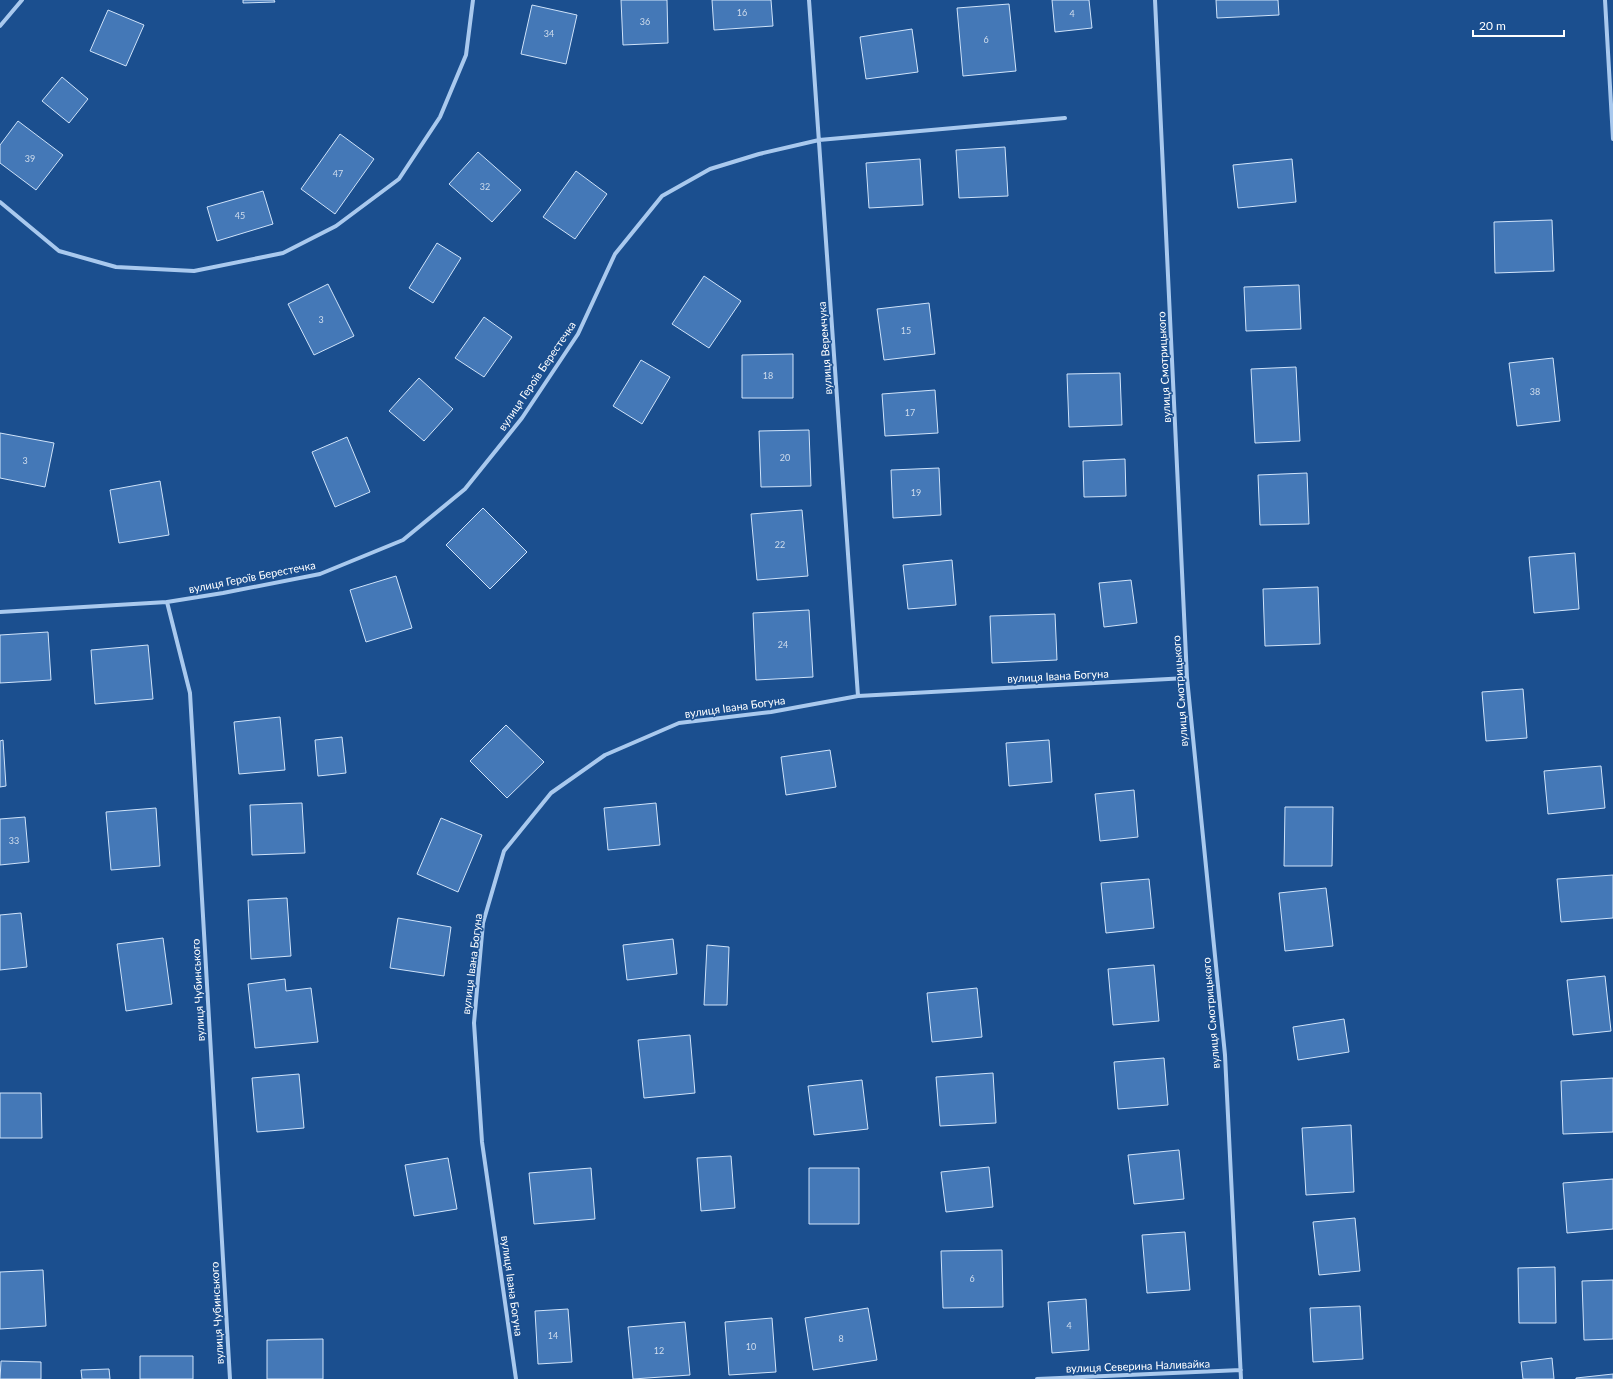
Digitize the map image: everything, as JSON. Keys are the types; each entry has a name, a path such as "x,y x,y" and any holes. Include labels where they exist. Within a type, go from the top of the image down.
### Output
{"street":[{"path":"0,26 22,0"},
{"path":"0,202 59,251 116,267 194,271 283,252 336,226 399,179 440,117 466,55 473,0"},
{"name":"вулиця Веремчука","path":"809,0 858,696"},
{"name":"вулиця Смотрицького","path":"1155,0 1187,678 1225,1055 1241,1379"},
{"path":"1605,0 1613,139"},
{"name":"вулиця Героїв Берестечка","path":"0,612 167,602 320,574 403,540 465,489 522,418 578,334 615,254 662,196 710,169 759,154 819,140 1065,118"},
{"name":"вулиця Чубинського","path":"167,602 190,693 230,1379"},
{"name":"вулиця Івана Богуна","path":"516,1379 482,1142 474,1023 484,923 504,851 551,793 613,752 679,723 771,712 858,696 1187,678"},
{"name":"вулиця Северина Наливайка","path":"1037,1379 1241,1370"}],"building":[{"path":"243,0 274,0 275,2 243,3"},
{"path":"621,0 667,0 668,43 623,45"},
{"path":"712,0 771,0 773,26 714,30"},
{"path":"1052,0 1089,0 1092,28 1055,32"},
{"path":"1216,0 1278,0 1279,15 1217,18"},
{"path":"1009,4 1016,71 963,76 957,8"},
{"path":"532,5 577,15 566,64 521,54"},
{"path":"108,10 144,25 126,66 90,51"},
{"path":"912,29 918,72 866,79 860,37"},
{"path":"62,77 88,99 69,123 42,101"},
{"path":"18,121 63,155 36,190 0,163 0,145"},
{"path":"340,134 374,159 335,214 301,189"},
{"path":"1005,147 1008,196 959,198 956,150"},
{"path":"478,152 521,190 492,222 449,184"},
{"path":"920,159 923,205 869,208 866,163"},
{"path":"1292,159 1296,202 1238,208 1233,165"},
{"path":"576,171 607,194 575,239 543,217"},
{"path":"263,191 273,224 217,241 207,207"},
{"path":"1552,220 1554,271 1495,273 1494,222"},
{"path":"437,243 461,258 433,303 409,288"},
{"path":"704,276 741,301 709,348 672,324"},
{"path":"328,284 354,336 314,355 288,304"},
{"path":"1299,285 1301,329 1246,331 1244,287"},
{"path":"929,303 935,354 884,360 877,309"},
{"path":"484,317 512,337 484,377 455,358"},
{"path":"793,354 793,398 742,398 742,355"},
{"path":"1553,358 1560,421 1517,426 1509,363"},
{"path":"641,360 670,377 642,424 613,406"},
{"path":"1296,367 1300,441 1255,443 1251,369"},
{"path":"1120,373 1122,425 1069,427 1067,374"},
{"path":"419,378 453,409 424,441 389,411"},
{"path":"935,390 938,433 885,436 882,394"},
{"path":"809,430 811,486 761,487 759,431"},
{"path":"0,433 54,443 45,487 0,478"},
{"path":"347,437 370,492 335,507 312,452"},
{"path":"1125,459 1126,496 1084,497 1083,461"},
{"path":"939,468 941,515 893,518 891,470"},
{"path":"1307,473 1309,524 1260,525 1258,475"},
{"path":"160,481 169,535 119,543 110,490"},
{"path":"483,508 527,552 490,589 446,545"},
{"path":"802,510 808,576 757,580 751,514"},
{"path":"1575,553 1579,609 1534,613 1529,557"},
{"path":"952,560 956,605 908,609 903,565"},
{"path":"396,576 412,628 366,642 350,590"},
{"path":"1131,580 1137,623 1104,627 1099,583"},
{"path":"1318,587 1320,644 1265,646 1263,589"},
{"path":"809,610 813,677 756,680 753,613"},
{"path":"1055,614 1057,660 992,663 990,616"},
{"path":"48,632 51,680 0,683 0,635"},
{"path":"148,645 153,699 95,704 91,650"},
{"path":"1523,689 1527,738 1486,741 1482,692"},
{"path":"280,717 285,770 239,774 234,722"},
{"path":"506,725 544,762 507,798 470,761"},
{"path":"342,737 346,773 318,776 315,740"},
{"path":"3,740 6,786 0,787 0,741"},
{"path":"1049,740 1052,782 1009,786 1006,743"},
{"path":"830,750 836,787 786,795 781,757"},
{"path":"1601,766 1605,808 1548,814 1544,771"},
{"path":"1134,790 1138,837 1100,841 1095,794"},
{"path":"302,803 305,853 252,855 250,805"},
{"path":"656,803 660,845 608,850 604,808"},
{"path":"1285,807 1333,807 1332,866 1284,866"},
{"path":"156,808 160,866 111,870 106,812"},
{"path":"25,817 29,862 0,865 0,819"},
{"path":"441,818 482,835 458,892 417,874"},
{"path":"1613,875 1613,918 1561,922 1557,879"},
{"path":"1149,879 1154,928 1106,933 1101,883"},
{"path":"1326,888 1333,946 1285,951 1279,893"},
{"path":"287,898 291,956 251,959 248,900"},
{"path":"21,913 27,967 0,970 0,915"},
{"path":"398,918 451,927 444,976 390,968"},
{"path":"163,938 172,1004 126,1011 117,944"},
{"path":"673,939 677,974 627,980 623,945"},
{"path":"707,945 729,947 727,1005 704,1005"},
{"path":"1154,965 1159,1021 1113,1025 1108,969"},
{"path":"1605,976 1611,1031 1573,1035 1567,980"},
{"path":"285,979 286,991 311,988 318,1042 255,1048 248,984"},
{"path":"977,988 982,1037 932,1042 927,993"},
{"path":"1344,1019 1349,1052 1298,1060 1293,1027"},
{"path":"690,1035 695,1093 644,1098 638,1040"},
{"path":"1164,1058 1168,1105 1118,1109 1114,1062"},
{"path":"993,1073 996,1123 940,1126 936,1077"},
{"path":"299,1074 304,1128 257,1132 252,1078"},
{"path":"1613,1078 1613,1132 1563,1134 1561,1081"},
{"path":"862,1080 868,1129 814,1135 808,1086"},
{"path":"0,1093 41,1093 42,1138 0,1138"},
{"path":"1351,1125 1354,1192 1306,1195 1302,1128"},
{"path":"1179,1150 1184,1199 1134,1204 1128,1155"},
{"path":"731,1156 735,1208 701,1211 697,1158"},
{"path":"448,1158 457,1209 414,1216 405,1165"},
{"path":"989,1167 993,1207 946,1212 941,1172"},
{"path":"591,1168 595,1219 534,1224 529,1173"},
{"path":"809,1168 859,1168 859,1224 809,1224"},
{"path":"1613,1179 1613,1229 1567,1233 1563,1183"},
{"path":"1355,1218 1360,1271 1319,1275 1313,1222"},
{"path":"1185,1232 1190,1290 1147,1293 1142,1235"},
{"path":"1002,1250 1003,1307 943,1308 941,1251"},
{"path":"1555,1267 1556,1323 1519,1323 1518,1268"},
{"path":"43,1270 46,1326 0,1329 0,1272"},
{"path":"1613,1280 1613,1339 1584,1340 1582,1281"},
{"path":"1086,1299 1089,1350 1052,1353 1048,1302"},
{"path":"1360,1306 1363,1359 1313,1362 1310,1308"},
{"path":"868,1308 877,1360 813,1370 805,1318"},
{"path":"568,1309 572,1362 538,1364 535,1311"},
{"path":"772,1318 776,1372 729,1375 725,1322"},
{"path":"685,1322 690,1375 633,1379 628,1327"},
{"path":"323,1339 323,1379 267,1379 267,1340"},
{"path":"140,1356 193,1356 193,1379 140,1379"},
{"path":"1552,1358 1554,1379 1523,1379 1521,1362"},
{"path":"1,1361 41,1362 41,1379 0,1379"},
{"path":"109,1369 110,1379 82,1379 81,1370"},
{"path":"1613,1374 1613,1379 1576,1379 1576,1378"}]}
